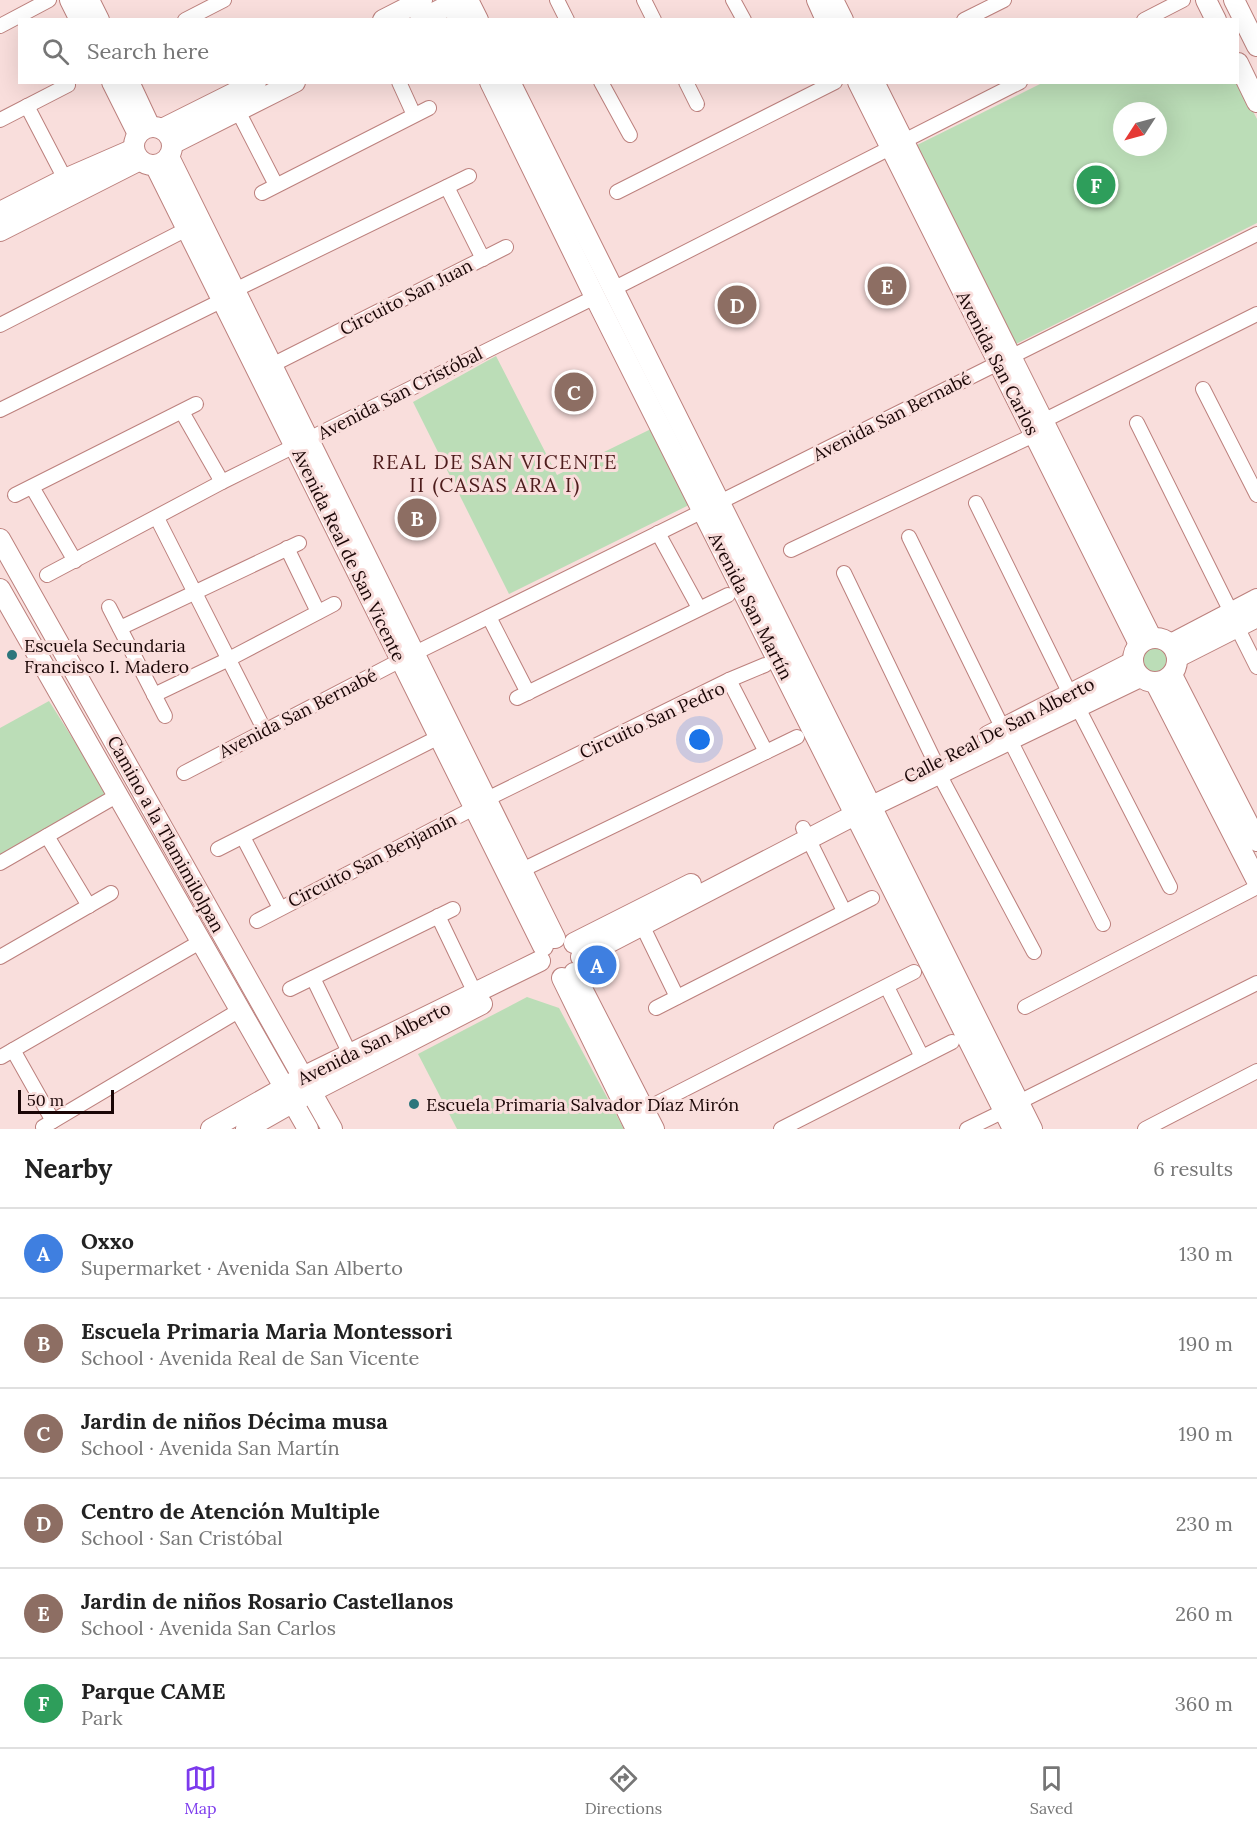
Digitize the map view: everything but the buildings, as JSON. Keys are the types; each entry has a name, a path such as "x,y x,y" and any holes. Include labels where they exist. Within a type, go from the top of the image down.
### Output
{"street":[{"path":"0,26 49,0"},
{"path":"70,0 79,18"},
{"path":"89,0 98,18"},
{"path":"189,18 224,0"},
{"path":"386,18 422,0"},
{"path":"557,0 566,18"},
{"path":"644,0 653,18"},
{"path":"733,0 743,18"},
{"path":"816,0 825,18"},
{"path":"833,0 842,18"},
{"path":"968,18 1004,0"},
{"path":"1148,18 1183,0"},
{"path":"1206,0 1215,18"},
{"path":"1234,0 1257,46"},
{"path":"425,18 457,5 475,18"},
{"path":"1239,65 1257,102"},
{"name":"Avenida Real de San Vicente","path":"113,84 152,145 559,958 654,1129"},
{"name":"Avenida Real de San Vicente","path":"130,84 187,229 272,365 301,443"},
{"path":"0,231 152,145 253,84"},
{"path":"0,212 64,179 238,111 291,84"},
{"path":"400,84 414,115"},
{"name":"Avenida San Martín","path":"491,84 594,297 712,507"},
{"name":"Avenida San Martín","path":"511,84 613,289 712,507 860,806 1011,1106 1032,1129"},
{"path":"603,84 630,135"},
{"path":"687,84 697,104"},
{"path":"618,192 831,84"},
{"name":"Avenida San Carlos","path":"859,84 897,145 1155,660 1257,881"},
{"name":"Avenida San Carlos","path":"875,84 897,145"},
{"path":"613,289 1016,84"},
{"path":"0,120 68,85"},
{"path":"27,106 64,179"},
{"path":"262,193 429,108"},
{"path":"238,111 276,185"},
{"path":"0,410 469,176"},
{"name":"Circuito San Juan","path":"272,365 483,259 447,187"},
{"path":"0,325 187,229"},
{"name":"Avenida San Bernabé","path":"184,773 408,656 712,507 1257,234"},
{"path":"483,259 506,247"},
{"name":"Avenida San Cristóbal","path":"47,574 222,483 594,297"},
{"path":"791,550 1039,428 1257,314"},
{"path":"1203,389 1257,495"},
{"path":"15,495 196,404"},
{"path":"182,412 222,483"},
{"path":"1137,423 1257,667"},
{"path":"32,487 75,561"},
{"path":"976,503 1073,700 1170,887"},
{"path":"157,518 265,730"},
{"path":"658,533 699,608"},
{"path":"909,537 1103,924"},
{"name":"Camino a la Tlamimilolpan","path":"0,539 332,1129"},
{"path":"120,628 293,545 318,612"},
{"path":"844,573 937,768 1034,952"},
{"name":"Camino a la Tlamimilolpan","path":"0,589 308,1129"},
{"path":"489,617 522,695 728,595"},
{"name":"Calle Real De San Alberto","path":"860,806 1007,735 1234,620 1257,599"},
{"path":"154,695 334,604"},
{"path":"109,607 165,716"},
{"name":"Calle Real De San Alberto","path":"1234,620 1257,617"},
{"name":"Avenida Real de San Vicente","path":"408,656 439,736 522,870 636,1129"},
{"name":"Avenida San Carlos","path":"1155,660 1257,841"},
{"path":"729,680 765,665"},
{"name":"Circuito San Pedro","path":"481,803 729,680 765,752"},
{"path":"218,849 439,736"},
{"path":"522,870 797,737"},
{"path":"0,863 118,795"},
{"name":"Circuito San Benjamín","path":"243,837 280,908 481,803"},
{"name":"Avenida San Alberto","path":"211,1129 288,1095 860,806"},
{"path":"806,833 844,911"},
{"path":"47,836 89,906"},
{"path":"1025,1007 1257,886"},
{"path":"0,957 111,893"},
{"path":"656,1008 872,898"},
{"path":"257,921 280,908"},
{"path":"290,989 453,909"},
{"path":"438,916 475,993"},
{"path":"638,918 677,997"},
{"path":"200,942 7,1053 48,1124 240,1010"},
{"name":"Avenida San Alberto","path":"307,1085 350,1054 475,993 559,958"},
{"path":"644,1110 914,972"},
{"path":"313,978 350,1054"},
{"path":"967,1129 1257,983"},
{"path":"887,987 922,1057"},
{"path":"781,1129 952,1042"},
{"path":"1145,1129 1257,1071"},
{"name":"Avenida San Alberto","path":"246,1129 288,1095"},
{"name":"Avenida San Martín","path":"1011,1106 1013,1129"}],"green space":[{"path":"1040,84 1239,84 1257,119 1257,223 1014,345 915,146"},
{"path":"496,356 557,475 651,429 691,504 509,594 413,402"},
{"path":"1155,644 1166,649 1171,660 1166,671 1155,676 1144,671 1139,660 1144,649"},
{"path":"49,701 108,794 0,855 0,728"},
{"path":"527,997 559,1008 624,1129 457,1129 418,1054"}],"place":[{"name":"Parque CAME","path":"1096,185"},
{"name":"Jardin de niños Rosario Castellanos","path":"887,286"},
{"name":"Centro de Atención Multiple","path":"737,305"},
{"name":"Jardin de niños Décima musa","path":"574,392"},
{"name":"Escuela Primaria Maria Montessori","path":"417,518"},
{"name":"Escuela Secundaria Francisco I. Madero","path":"12,655"},
{"name":"Oxxo","path":"597,965"},
{"name":"Escuela Primaria Salvador Díaz Mirón","path":"414,1104"}],"district":[{"name":"REAL DE SAN VICENTE II (CASAS ARA I)","path":"495,472"}]}
